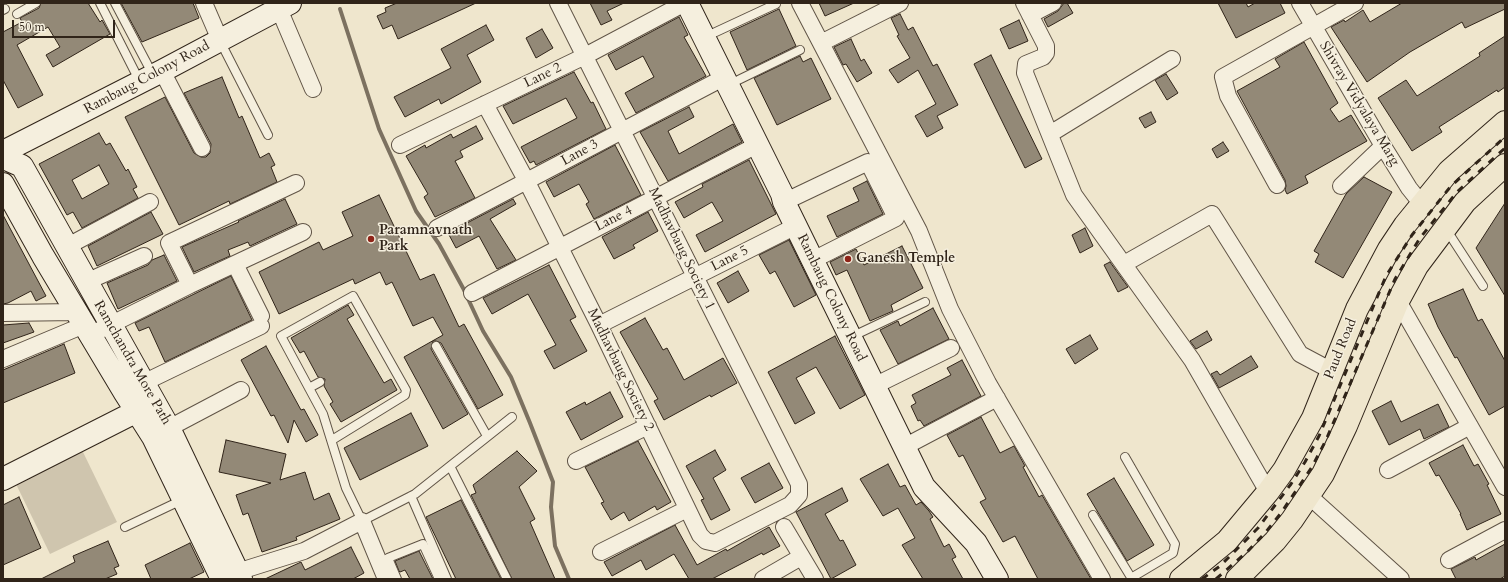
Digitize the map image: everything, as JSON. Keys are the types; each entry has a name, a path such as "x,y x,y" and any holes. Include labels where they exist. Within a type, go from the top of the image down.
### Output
{"main road":[{"name":"Paud Road","path":"1181,579 1227,542 1268,492 1299,445 1313,418 1356,309 1389,249 1421,203 1454,166 1505,122"},
{"path":"1242,577 1275,541 1309,496 1338,445 1398,301 1417,266 1465,202 1505,165"}],"street":[{"path":"204,3 220,40"},
{"name":"Madhavbaug Society 1","path":"558,3 623,130 799,484 798,495"},
{"name":"Rambaug Colony Road","path":"686,3 782,194 784,202 924,487 976,543 997,579"},
{"name":"Lane 2","path":"400,145 585,56 686,3"},
{"path":"800,3 919,231 950,309 997,398 1102,579"},
{"path":"821,43 900,3"},
{"path":"1052,3 1027,9 1046,46 1046,53 1042,57 1026,64 1025,73 1074,195 1192,360 1268,492"},
{"name":"Shivray Vidyalaya Marg","path":"1300,3 1383,146 1421,203"},
{"path":"1277,185 1228,96 1223,77 1355,3"},
{"name":"Rambaug Colony Road","path":"4,158 152,76 284,6"},
{"path":"284,6 313,89"},
{"path":"1050,134 1172,59"},
{"path":"152,76 202,148"},
{"name":"Lane 3","path":"437,228 527,182 623,130 725,82"},
{"name":"Madhavbaug Society 2","path":"485,104 527,182 599,325 702,539 715,542 790,505 798,495"},
{"name":"Lane 4","path":"472,293 757,145"},
{"path":"1341,186 1383,146"},
{"name":"Ramchandra More Path","path":"4,158 22,166 143,383 145,408 153,437 184,499 233,577"},
{"path":"784,202 868,162 896,218 813,260"},
{"path":"190,285 169,243 296,183"},
{"name":"Ramchandra More Path","path":"3,184 84,324 145,408 169,428 233,577"},
{"path":"66,247 150,202"},
{"path":"1124,264 1212,214 1300,354 1332,371"},
{"name":"Lane 5","path":"599,325 796,226"},
{"path":"3,313 84,324 110,324 304,232"},
{"path":"86,282 144,256"},
{"path":"143,383 261,321 235,264"},
{"path":"1398,301 1505,487"},
{"path":"3,359 84,324"},
{"path":"874,386 951,348"},
{"path":"169,428 241,390"},
{"path":"904,447 997,398"},
{"path":"3,479 145,408"},
{"path":"576,461 648,426"},
{"path":"1388,470 1470,426"},
{"path":"1309,496 1400,579"},
{"path":"601,552 687,509"},
{"path":"233,577 304,551 362,521 386,579"},
{"path":"784,527 814,579"},
{"path":"1449,560 1505,530"},
{"path":"763,579 801,557"}],"lane":[{"path":"17,14 36,3"},
{"path":"100,3 152,76"},
{"path":"115,3 152,76"},
{"path":"704,37 776,4"},
{"path":"220,40 268,136"},
{"path":"725,82 800,50"},
{"path":"1445,227 1483,286"},
{"path":"332,440 405,395 406,390 353,296 281,336 323,414 332,440 335,457 346,488 362,521 411,496 512,417"},
{"path":"851,337 925,302"},
{"path":"436,346 487,436"},
{"path":"309,388 320,382"},
{"path":"1093,515 1131,578 1173,552 1175,544 1125,457"},
{"path":"450,466 507,579"},
{"path":"411,496 447,579"},
{"path":"125,527 184,499"},
{"path":"397,579 388,558 422,544 439,579"}],"shaded area":[{"path":"82,450 117,522 50,554 15,482"}],"building":[{"path":"41,3 88,3 100,22 102,20 110,34 53,67 46,55 60,47 48,27 17,45 43,95 18,108 3,80 3,32 22,22 20,18 39,8"},
{"path":"121,3 193,3 199,18 142,42"},
{"path":"397,3 476,3 398,39 392,25 383,29 377,16 386,12 385,8"},
{"path":"590,3 624,3 607,11 612,20 601,25"},
{"path":"819,3 854,3 825,16"},
{"path":"1064,3 1067,3 1073,13 1048,27 1044,19 1058,11"},
{"path":"1218,3 1246,3 1248,7 1255,3 1280,3 1285,13 1236,38"},
{"path":"1402,3 1505,3 1505,9 1465,28 1462,22 1410,52 1367,82 1331,27 1344,20 1345,22 1363,10 1370,22"},
{"path":"779,9 796,46 747,70 730,32"},
{"path":"900,14 908,30 913,27 933,66 937,64 958,105 937,116 943,128 927,137 915,116 936,104 918,70 898,83 889,70 910,58 897,36 899,35 891,18"},
{"path":"679,17 688,35 684,37 706,76 636,113 625,93 654,77 643,56 616,70 608,55"},
{"path":"1019,20 1028,41 1009,49 1000,29"},
{"path":"486,25 494,40 467,55 481,82 441,104 439,99 405,117 394,97 451,68 441,49"},
{"path":"542,29 553,48 536,58 526,38"},
{"path":"1505,36 1505,87 1498,92 1497,90 1439,127 1442,132 1412,151 1378,98 1406,80 1417,96 1480,56 1479,53"},
{"path":"851,39 861,61 864,59 872,73 857,82 846,64 843,65 834,47"},
{"path":"1304,42 1338,103 1330,109 1339,122 1351,115 1367,141 1305,176 1308,183 1287,194 1285,190 1285,180 1237,91 1280,67 1275,59"},
{"path":"991,55 1042,159 1025,168 974,64"},
{"path":"800,56 803,62 811,58 831,99 777,125 754,78"},
{"path":"574,72 591,103 593,102 606,129 536,165 534,161 530,163 521,147 577,118 566,98 513,124 503,106"},
{"path":"1166,74 1178,93 1167,100 1155,80"},
{"path":"222,77 239,118 242,116 260,158 269,153 275,165 271,167 277,182 230,204 229,201 179,225 125,117 165,97 194,153 201,157 206,157 210,153 211,144 184,93"},
{"path":"689,107 694,117 668,131 679,154 733,124 742,142 668,181 640,132"},
{"path":"1151,112 1156,122 1145,128 1139,118"},
{"path":"476,126 483,139 460,151 463,157 455,161 475,198 435,217 424,197 428,194 406,156 425,145 426,148 451,134 453,138"},
{"path":"99,133 106,145 110,143 126,171 128,169 137,187 133,189 138,198 82,228 73,212 67,215 39,164","holes":["99,165 109,184 82,199 72,180"]},
{"path":"1223,142 1229,151 1217,158 1212,149"},
{"path":"615,145 641,195 594,219 586,204 589,202 579,184 554,197 546,182"},
{"path":"749,160 776,214 705,252 696,235 723,221 712,202 684,218 675,202 703,187 702,184"},
{"path":"1364,177 1392,192 1343,278 1315,262 1319,254 1314,251 1346,194"},
{"path":"867,181 883,214 837,237 827,216 859,201 853,188"},
{"path":"379,195 420,280 434,274 459,327 464,324 503,395 478,409 441,343 433,341 431,349 468,414 443,429 404,357 443,335 433,317 413,326 392,282 386,285 380,272 355,284 353,279 279,314 259,272 319,242 323,250 353,236 342,212"},
{"path":"285,199 297,224 250,246 248,242 228,250 230,256 194,272 182,247 239,222 238,221"},
{"path":"513,199 516,204 490,219 516,260 497,269 479,236 456,248 448,233"},
{"path":"1505,203 1505,296 1476,248"},
{"path":"151,212 163,234 97,266 88,246"},
{"path":"648,212 658,231 633,245 635,248 614,259 602,237"},
{"path":"3,215 46,296 36,301 31,291 3,304"},
{"path":"1085,228 1093,246 1080,253 1072,235"},
{"path":"789,240 816,295 794,307 775,271 770,274 759,255"},
{"path":"902,246 923,288 891,305 893,311 870,321 847,270 836,275 830,262 856,249 864,265"},
{"path":"164,255 177,281 118,309 107,283 148,265 152,260"},
{"path":"1110,262 1128,287 1118,292 1104,265"},
{"path":"549,265 576,317 570,320 587,351 554,369 544,351 556,345 528,294 492,314 483,298"},
{"path":"738,271 749,291 728,303 717,283"},
{"path":"231,276 252,320 165,362 149,327 139,331 135,323"},
{"path":"1463,289 1478,321 1482,319 1505,361 1505,406 1489,415 1457,357 1455,358 1438,327 1428,304"},
{"path":"348,305 354,315 347,319 384,383 391,379 397,390 341,422 330,404 333,402 324,386 325,379 318,377 304,351 300,353 291,338"},
{"path":"933,308 949,339 898,364 880,330 898,321 900,326"},
{"path":"645,318 663,350 667,348 684,380 723,358 737,383 711,397 710,395 664,420 654,401 658,399 620,332"},
{"path":"29,323 34,332 3,343 3,325"},
{"path":"1207,331 1212,340 1196,349 1190,341"},
{"path":"1090,335 1098,349 1075,364 1066,349"},
{"path":"835,336 865,395 840,409 816,367 796,378 815,413 795,424 768,372"},
{"path":"64,344 75,373 3,403 3,370"},
{"path":"266,346 301,410 304,409 318,435 306,442 294,420 288,443 274,415 271,416 241,360"},
{"path":"1251,356 1258,367 1219,388 1211,374 1217,371 1220,375"},
{"path":"962,360 981,396 924,426 920,420 918,421 911,406 916,403 912,395 951,375 947,368"},
{"path":"610,392 623,417 581,440 566,412 585,402 586,405"},
{"path":"1391,401 1401,422 1438,404 1449,427 1424,439 1420,429 1389,445 1372,411"},
{"path":"411,413 428,446 360,480 344,448"},
{"path":"981,417 1000,453 1014,446 1039,497 1042,495 1091,579 1038,579 1015,536 1003,542 980,502 986,499 963,455 959,457 947,435"},
{"path":"226,440 286,454 280,480 305,472 314,500 329,493 340,519 296,537 297,540 262,552 248,513 243,515 236,495 271,483 219,472"},
{"path":"638,441 671,502 657,510 655,506 629,521 624,512 611,520 601,503 604,502 585,467"},
{"path":"1463,445 1474,466 1478,464 1489,484 1487,485 1501,514 1467,530 1461,514 1439,475 1436,476 1429,463"},
{"path":"715,450 726,470 713,478 730,510 711,520 701,500 704,499 686,466"},
{"path":"517,451 537,471 519,487 535,519 530,522 555,579 512,579 471,495 476,493 473,485"},
{"path":"769,463 783,488 755,503 741,478"},
{"path":"888,464 900,487 905,485 916,505 921,502 933,517 930,519 944,547 949,544 956,557 952,559 963,579 923,579 902,545 915,538 898,508 883,516 860,479"},
{"path":"1114,478 1154,545 1127,561 1087,494"},
{"path":"842,488 848,501 825,514 840,541 843,540 856,565 831,579 796,512"},
{"path":"19,497 41,548 3,565 3,505"},
{"path":"461,500 501,579 456,579 426,517"},
{"path":"675,525 697,565 726,549 727,551 769,527 780,546 763,555 762,553 712,579 689,579 674,554 646,570 641,560 612,576 604,562"},
{"path":"108,541 119,566 114,568 117,574 105,579 41,579 75,562 73,556"},
{"path":"190,543 204,572 189,579 151,579 145,565"},
{"path":"1505,544 1505,576 1500,579 1456,579 1451,569 1475,557 1476,560"},
{"path":"351,547 364,573 353,579 265,579 301,562 305,570"},
{"path":"419,551 433,579 410,579 405,570 399,571 395,561"}],"waterway":[{"path":"340,9 379,129 416,211 439,244 463,288 483,331 511,377 530,423 553,482 551,507 555,546 569,579"}],"railway":[{"path":"1202,579 1220,566 1258,528 1291,484 1305,462 1319,436 1386,276 1412,235 1451,186 1505,137"},
{"path":"1216,579 1248,551 1265,533 1281,513 1312,467 1326,440 1395,279 1420,238 1457,192 1505,148"}],"place":[{"name":"Paramnavnath Park","path":"371,239"},
{"name":"Ganesh Temple","path":"848,259"}]}
